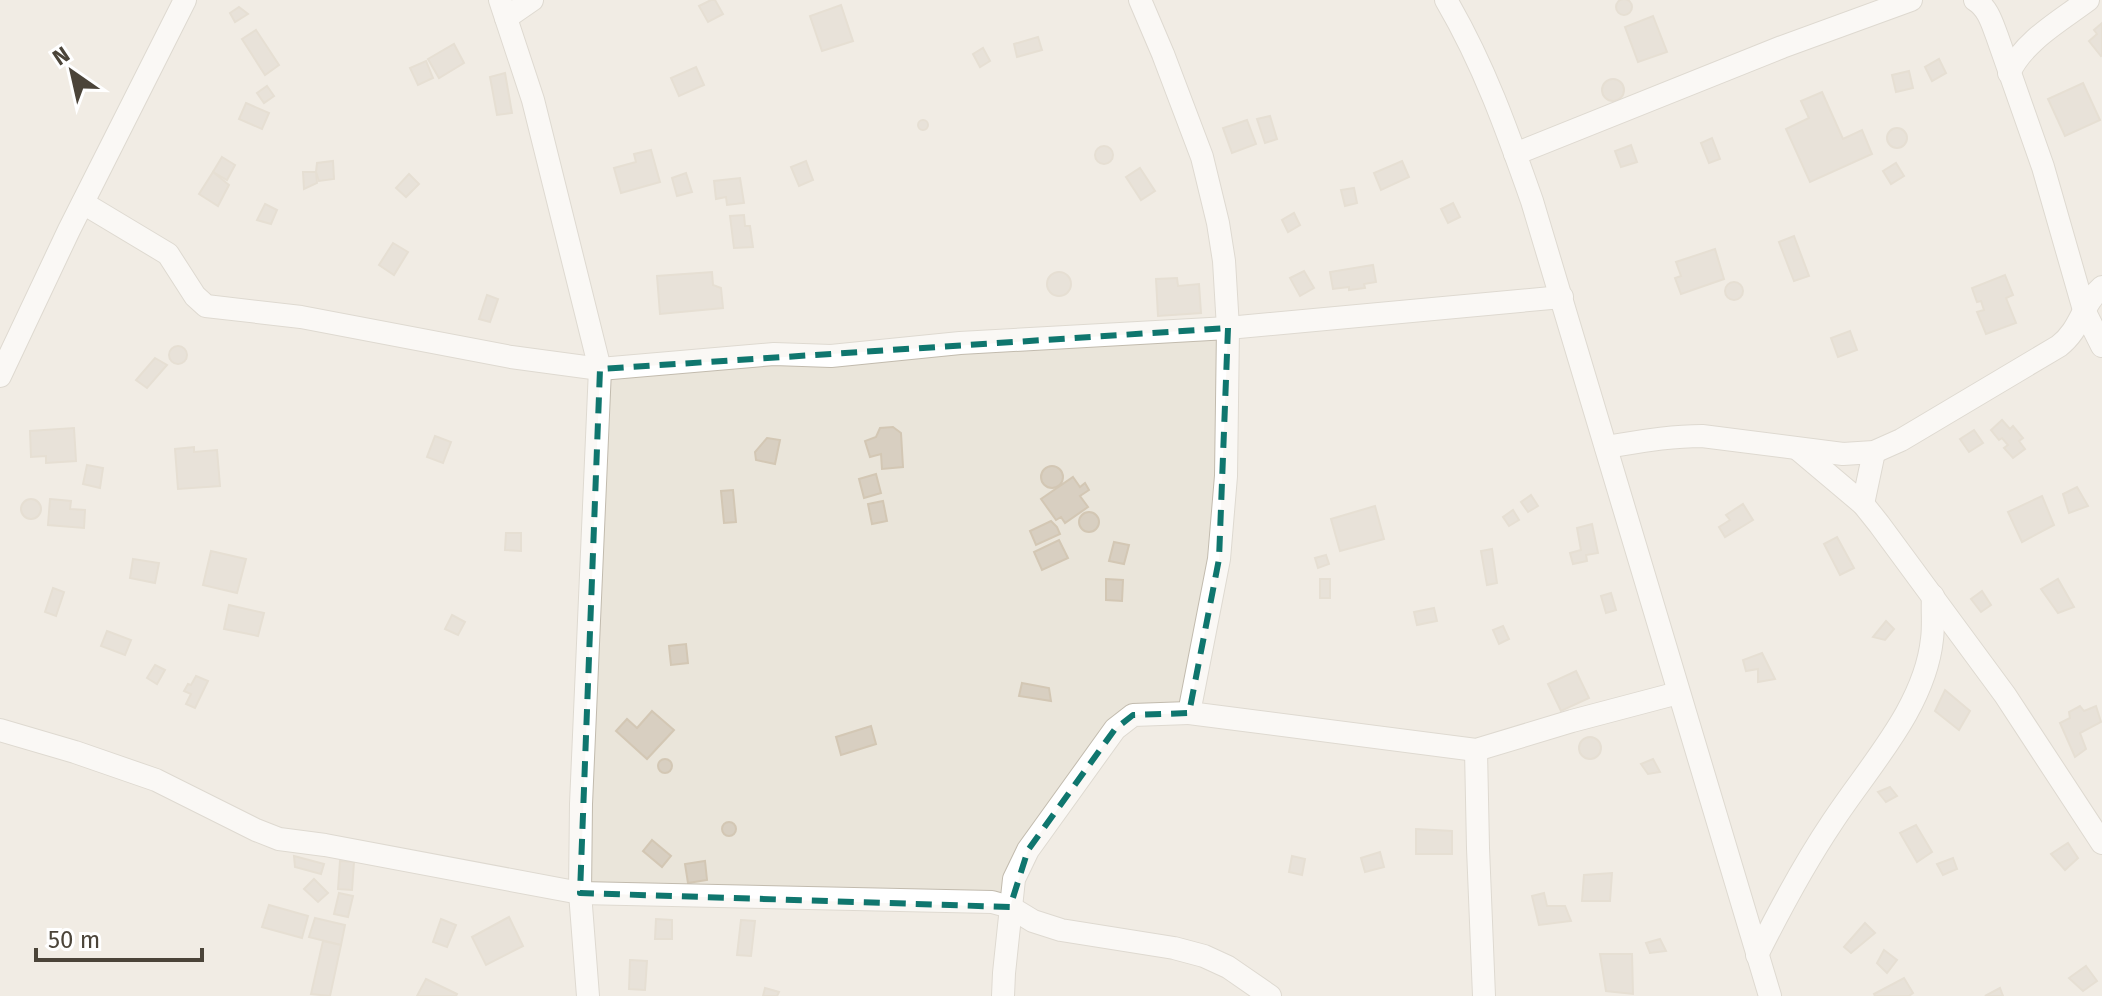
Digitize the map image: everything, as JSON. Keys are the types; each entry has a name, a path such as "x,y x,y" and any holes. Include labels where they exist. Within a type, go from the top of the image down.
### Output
{"street":[{"path":"0,376 185,0"},
{"path":"532,0 503,9 533,100 600,369 581,804 580,893 588,996"},
{"path":"1140,0 1202,157 1224,261 1228,328 1226,476 1219,559 1189,713"},
{"path":"1446,0 1465,32 1495,97 1562,297 1770,996"},
{"path":"1515,154 1782,47 1911,0"},
{"path":"1975,0 1990,18 2043,167 2084,310 2102,346"},
{"path":"2009,73 2016,58 2088,0"},
{"path":"83,203 168,254 195,296 206,306 301,317 511,357 600,369 774,354 831,356 960,343 1228,328 1562,297"},
{"path":"1606,447 1660,438 1702,436 1798,450 1843,454 1874,452 1901,440 2059,346 2076,330 2084,310 2102,287"},
{"path":"1798,450 1863,504 2005,695 2102,843"},
{"path":"1863,504 1874,452"},
{"path":"1757,955 1791,888 1833,820 1896,730 1917,690 1932,639 1933,596"},
{"path":"1003,996 1014,879 1028,850 1115,729 1133,715 1189,713 1476,750 1678,693"},
{"path":"0,730 156,780 279,839 580,893 992,902 1061,930 1118,937 1204,956 1228,967 1270,996"},
{"path":"1476,750 1484,996"}],"highlighted area":[{"path":"1228,328 1219,559 1189,713 1133,715 1115,729 1028,850 1010,907 580,893 600,369"}],"shaded area":[{"path":"0,0 2102,0 2102,996 0,996"}],"building":[{"path":"1624,-1 1630,1 1630,13 1624,15 1618,13 1616,7 1618,1"},
{"path":"715,0 723,14 708,22 699,6"},
{"path":"841,5 853,41 822,51 810,16"},
{"path":"239,7 248,14 235,22 230,13"},
{"path":"1653,16 1667,52 1638,62 1625,27"},
{"path":"2102,23 2102,55 2101,56 2089,41"},
{"path":"256,30 279,65 265,75 242,39"},
{"path":"1038,37 1042,50 1017,57 1014,44"},
{"path":"454,44 464,63 439,78 428,59"},
{"path":"983,48 990,61 980,67 973,54"},
{"path":"1939,59 1946,73 1932,81 1925,67"},
{"path":"426,61 433,78 418,85 410,68"},
{"path":"696,67 704,85 679,96 671,78"},
{"path":"1909,71 1913,88 1896,92 1892,75"},
{"path":"505,73 512,113 497,115 490,77"},
{"path":"1613,79 1624,90 1613,101 1602,90"},
{"path":"2083,83 2100,120 2065,136 2048,99"},
{"path":"267,86 274,96 264,103 257,93"},
{"path":"1822,92 1843,139 1862,130 1872,154 1810,182 1786,129 1809,118 1801,101"},
{"path":"246,103 269,113 262,129 239,119"},
{"path":"1270,116 1277,139 1265,143 1257,119"},
{"path":"923,120 928,125 923,130 918,125"},
{"path":"1247,120 1256,144 1232,153 1223,128"},
{"path":"1897,128 1904,131 1907,138 1904,145 1897,148 1890,145 1887,138 1890,131"},
{"path":"1712,138 1720,159 1709,163 1701,143"},
{"path":"1631,145 1637,162 1621,167 1615,151"},
{"path":"1100,146 1108,146 1113,155 1111,162 1100,164 1095,159 1095,151"},
{"path":"651,150 660,182 621,193 614,168 636,162 634,154"},
{"path":"222,157 235,165 227,180 213,172"},
{"path":"333,161 334,179 319,181 317,163"},
{"path":"806,161 813,180 799,186 791,167"},
{"path":"1402,161 1409,177 1381,190 1374,173"},
{"path":"1896,163 1904,176 1891,184 1883,171"},
{"path":"1140,168 1155,191 1141,200 1126,177"},
{"path":"213,172 229,185 218,206 199,194"},
{"path":"303,172 316,172 317,183 304,189"},
{"path":"686,173 692,192 677,196 672,178"},
{"path":"409,174 419,184 406,197 396,188"},
{"path":"740,178 744,203 727,205 726,197 716,199 714,181"},
{"path":"1354,188 1357,203 1345,206 1341,190"},
{"path":"1453,203 1460,217 1448,223 1441,209"},
{"path":"265,204 277,210 271,224 257,220"},
{"path":"1294,213 1300,225 1288,232 1282,220"},
{"path":"744,215 745,226 750,226 753,247 734,248 730,216"},
{"path":"1794,236 1809,276 1794,281 1779,242"},
{"path":"393,243 408,252 394,275 379,265"},
{"path":"1715,249 1724,279 1681,294 1675,278 1681,276 1676,262"},
{"path":"1373,265 1376,282 1364,284 1365,288 1333,289 1330,272"},
{"path":"1304,271 1314,288 1300,296 1290,278"},
{"path":"712,272 713,285 721,288 723,308 660,314 657,276"},
{"path":"1054,272 1064,272 1071,279 1071,289 1064,296 1054,296 1047,289 1047,279"},
{"path":"2005,275 2013,295 2006,298 2016,323 1986,334 1977,312 1984,310 1972,288"},
{"path":"1177,278 1178,286 1199,284 1201,313 1158,316 1156,279"},
{"path":"1734,282 1743,291 1734,300 1725,291"},
{"path":"487,295 498,299 490,322 479,319"},
{"path":"1850,331 1857,350 1838,357 1831,338"},
{"path":"178,346 187,355 178,364 169,355"},
{"path":"155,358 167,365 147,388 136,380"},
{"path":"2002,420 2010,429 2013,426 2023,438 2019,441 2025,449 2013,458 2004,448 2008,445 1991,430"},
{"path":"893,427 901,433 903,467 882,469 881,454 870,457 865,441 876,437 880,428"},
{"path":"74,428 76,461 46,463 46,456 31,457 30,431"},
{"path":"1974,430 1983,443 1969,452 1960,439"},
{"path":"435,436 451,442 443,463 427,457"},
{"path":"767,438 780,440 775,464 756,460 755,452"},
{"path":"194,447 194,452 217,450 220,486 178,489 175,449"},
{"path":"87,465 103,468 100,488 83,484"},
{"path":"1052,466 1060,469 1063,477 1060,485 1052,488 1044,485 1041,477 1044,469"},
{"path":"876,474 881,493 864,498 859,479"},
{"path":"1073,477 1080,487 1085,483 1089,490 1080,496 1088,507 1065,523 1061,517 1056,520 1041,499"},
{"path":"2077,487 2088,506 2069,513 2063,494"},
{"path":"733,490 736,522 724,523 721,491"},
{"path":"1531,495 1538,506 1528,512 1521,502"},
{"path":"2042,496 2054,525 2022,542 2008,512"},
{"path":"31,499 38,502 41,509 38,516 31,519 24,516 21,509 24,502"},
{"path":"50,499 71,501 70,509 85,510 84,528 48,525"},
{"path":"883,501 887,521 872,524 868,504"},
{"path":"1743,504 1753,520 1725,537 1719,527 1730,520 1726,515"},
{"path":"1375,506 1384,539 1340,551 1331,519"},
{"path":"1513,510 1519,520 1509,526 1503,517"},
{"path":"1089,512 1096,515 1099,522 1096,529 1089,532 1082,529 1079,522 1082,515"},
{"path":"1051,521 1060,534 1036,545 1030,531"},
{"path":"1592,524 1598,553 1586,555 1587,561 1573,564 1570,553 1581,550 1577,528"},
{"path":"506,533 521,533 521,551 505,550"},
{"path":"1837,537 1854,568 1840,575 1824,544"},
{"path":"1059,540 1068,558 1042,570 1034,552"},
{"path":"1114,542 1129,545 1124,564 1109,561"},
{"path":"1492,549 1497,583 1487,585 1481,551"},
{"path":"211,551 246,559 237,593 203,585"},
{"path":"1326,555 1329,564 1318,568 1315,558"},
{"path":"133,559 159,563 155,583 130,578"},
{"path":"1106,579 1123,580 1122,601 1106,600"},
{"path":"1320,579 1330,579 1330,598 1320,598"},
{"path":"2058,579 2074,607 2058,613 2041,589"},
{"path":"53,588 64,592 56,616 45,612"},
{"path":"1982,591 1991,605 1981,612 1971,599"},
{"path":"1611,593 1616,610 1606,613 1601,596"},
{"path":"229,605 264,613 258,636 224,629"},
{"path":"1434,608 1437,621 1417,625 1414,612"},
{"path":"452,615 465,622 458,635 445,629"},
{"path":"1886,621 1894,629 1885,640 1873,637"},
{"path":"1503,626 1509,639 1499,644 1493,630"},
{"path":"107,631 131,640 125,655 101,646"},
{"path":"686,644 688,663 671,665 669,646"},
{"path":"1762,653 1775,679 1758,682 1758,669 1746,671 1743,660"},
{"path":"155,665 165,670 157,684 147,678"},
{"path":"1576,671 1589,698 1561,711 1548,684"},
{"path":"196,676 208,681 195,708 186,704 191,694 184,691"},
{"path":"1022,683 1049,688 1051,701 1019,696"},
{"path":"1945,690 1970,711 1959,730 1935,711"},
{"path":"2080,706 2084,711 2096,706 2101,722 2080,733 2086,749 2075,757 2060,723 2070,718 2069,712"},
{"path":"652,711 674,730 647,759 616,731 627,719 637,728"},
{"path":"871,726 876,744 841,755 836,737"},
{"path":"1590,737 1598,740 1601,748 1598,756 1590,759 1582,756 1579,748 1582,740"},
{"path":"665,759 672,766 665,773 658,766"},
{"path":"1653,759 1660,772 1648,774 1641,764"},
{"path":"1890,787 1897,796 1886,802 1878,792"},
{"path":"729,822 736,829 729,836 722,829"},
{"path":"1916,825 1932,852 1917,862 1900,833"},
{"path":"1416,829 1452,831 1452,854 1416,854"},
{"path":"652,840 671,856 662,867 643,851"},
{"path":"2068,843 2078,858 2065,870 2051,854"},
{"path":"1380,852 1384,867 1365,872 1361,858"},
{"path":"294,856 324,864 321,874 295,867"},
{"path":"1292,856 1305,859 1302,875 1289,872"},
{"path":"1953,858 1957,869 1943,875 1937,864"},
{"path":"340,861 354,862 352,890 338,889"},
{"path":"705,861 707,880 688,883 685,864"},
{"path":"1612,873 1610,901 1582,901 1584,875"},
{"path":"314,879 328,893 318,902 304,889"},
{"path":"339,893 353,896 348,917 334,914"},
{"path":"1544,893 1547,906 1565,906 1571,921 1539,925 1532,896"},
{"path":"269,905 308,916 302,938 262,927"},
{"path":"509,917 523,946 486,965 472,937"},
{"path":"315,918 345,925 341,945 309,937"},
{"path":"441,919 456,925 447,947 433,942"},
{"path":"656,919 672,920 672,939 655,939"},
{"path":"741,920 755,921 751,956 737,955"},
{"path":"1865,923 1875,933 1851,953 1844,947"},
{"path":"1660,939 1666,951 1650,953 1646,943"},
{"path":"323,941 341,945 330,996 311,994"},
{"path":"1884,950 1897,960 1887,973 1877,963"},
{"path":"1600,954 1632,954 1633,994 1606,991"},
{"path":"630,960 647,961 645,990 629,989"},
{"path":"2086,966 2097,981 2083,991 2069,978"},
{"path":"1904,978 1913,993 1909,996 1875,996 1874,994"},
{"path":"426,979 457,994 456,996 417,996"},
{"path":"765,988 779,992 777,996 763,996"},
{"path":"2000,988 2003,996 1985,996"}]}
